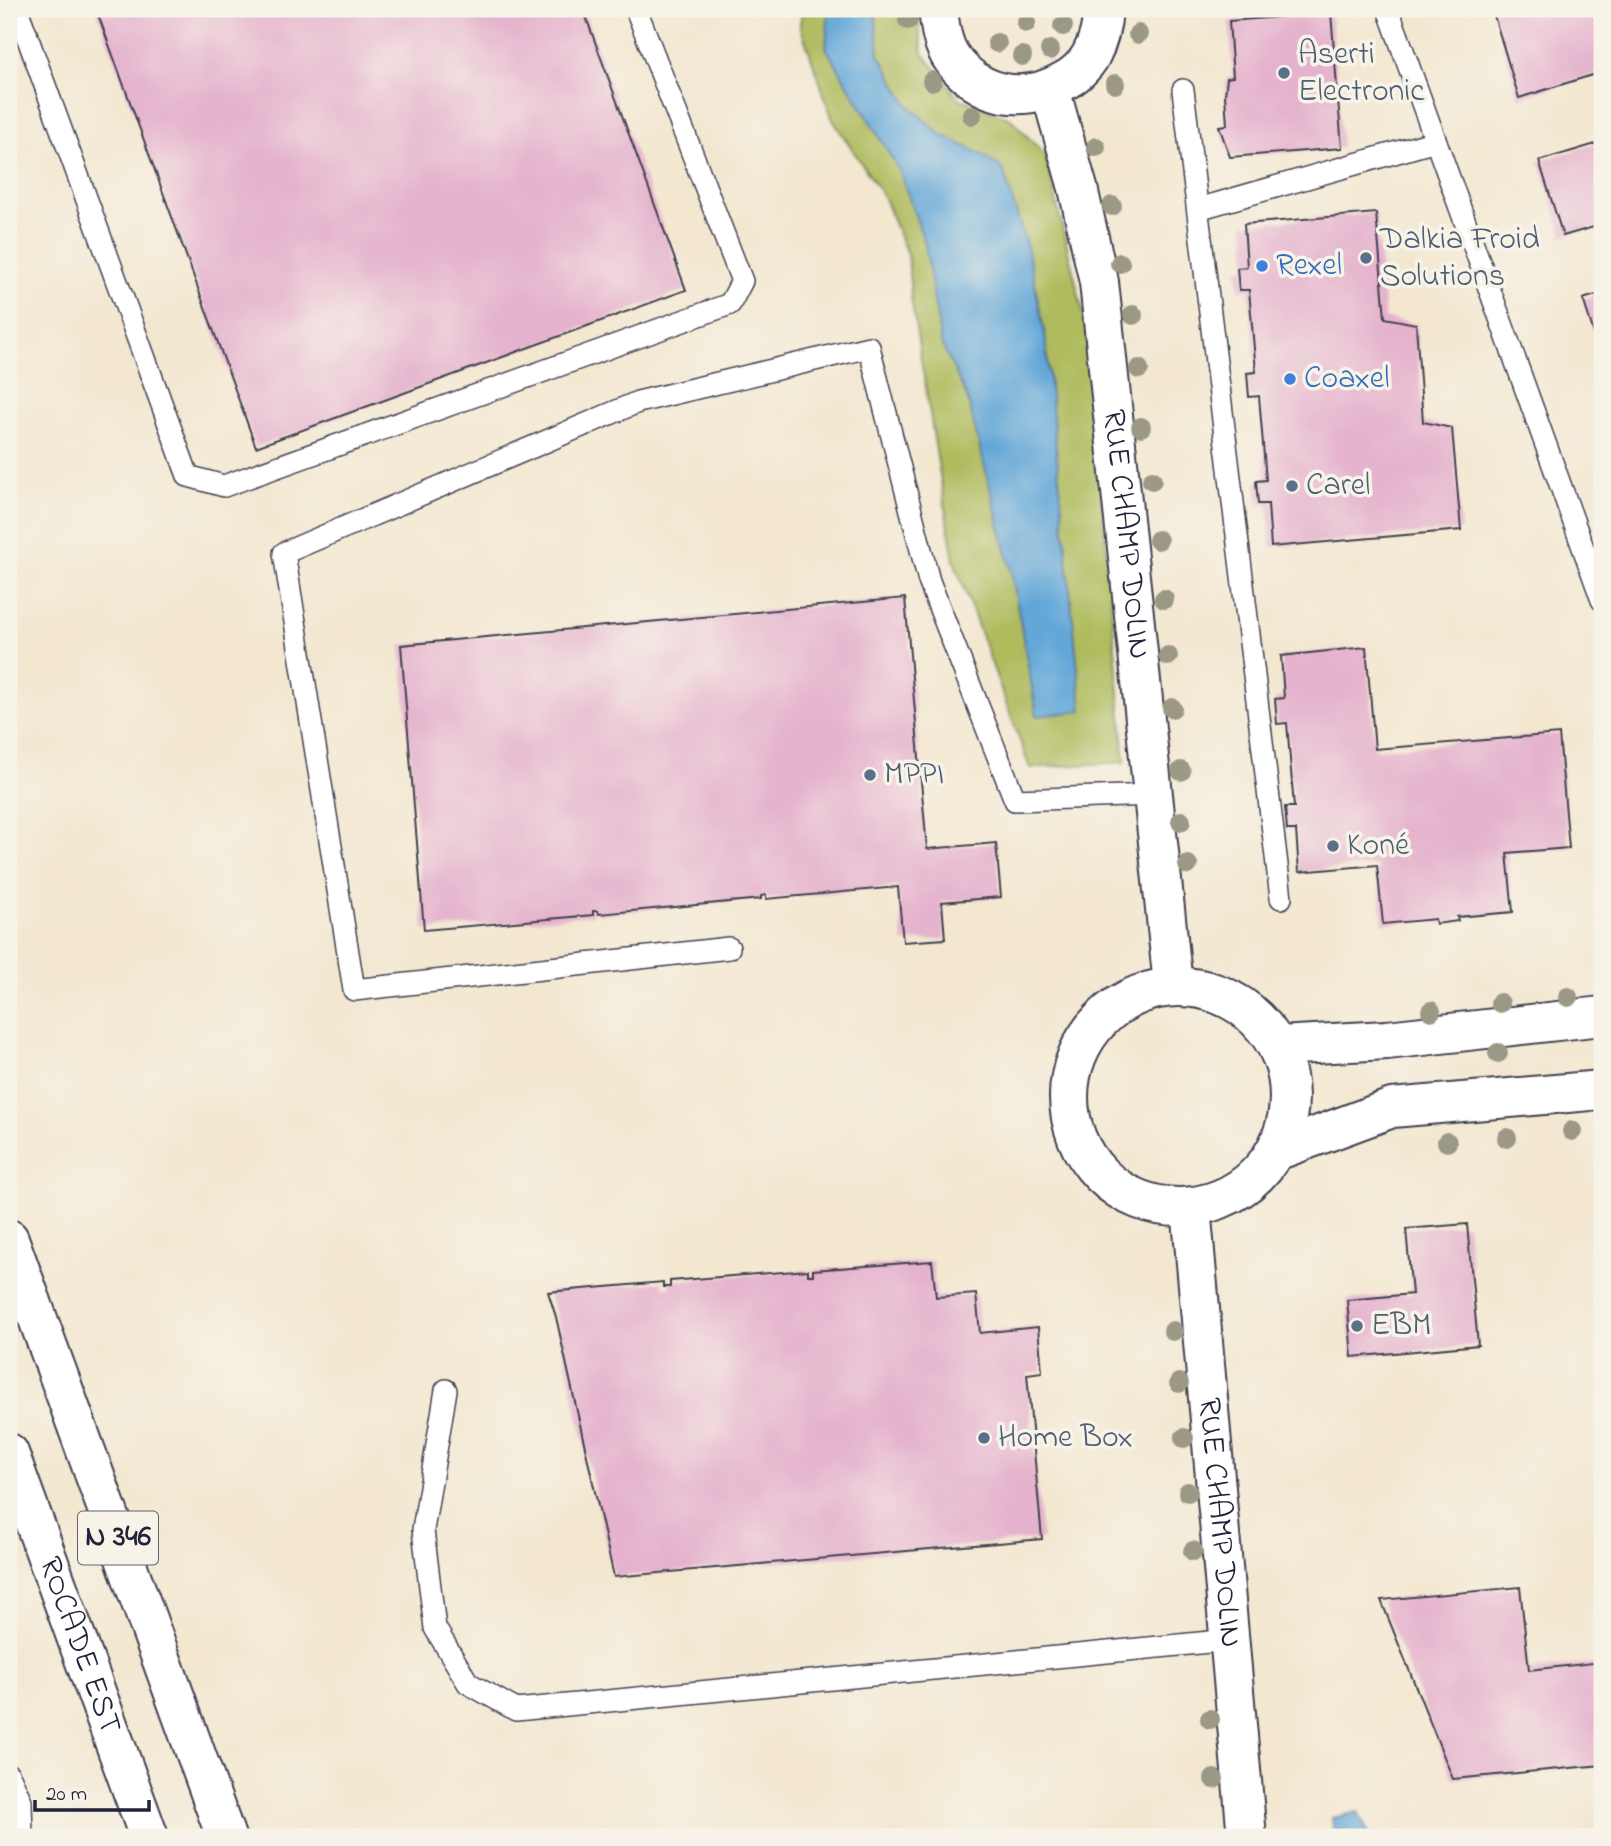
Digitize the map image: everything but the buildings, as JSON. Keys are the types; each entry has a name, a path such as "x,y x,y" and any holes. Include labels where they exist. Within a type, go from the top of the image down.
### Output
{"main road":[{"path":"938,9 940,33 951,58 970,78 995,91 1023,95 1050,89 1072,77 1090,58 1100,35 1103,9"},
{"name":"RUE CHAMP DOLIN","path":"1050,89 1078,188 1099,282 1173,985"},
{"path":"1173,985 1208,990 1234,1001 1256,1017 1278,1046 1289,1081 1288,1117 1276,1151 1254,1179 1225,1198 1191,1208 1155,1205 1122,1192 1094,1169 1076,1138 1069,1103 1073,1068 1088,1035 1113,1009 1145,992 1173,985"},
{"path":"1278,1046 1387,1040 1602,1016"},
{"path":"1276,1151 1392,1108 1602,1090"},
{"name":"RUE CHAMP DOLIN","path":"1191,1208 1247,1837"},
{"name":"N 346","path":"9,1239 226,1837"},
{"name":"ROCADE EST","path":"9,1454 149,1837"}],"lane":[{"path":"18,9 188,476 224,486 730,304 741,281 636,9"},
{"path":"1388,9 1602,600"},
{"path":"1183,90 1281,898"},
{"path":"1198,209 1436,141"},
{"path":"729,948 354,990 284,554 638,402 869,347 929,581 1015,800 1153,795"},
{"path":"446,1390 423,1530 435,1628 468,1683 516,1710 1230,1640"},
{"path":"9,1775 21,1801 22,1837"}],"green space":[{"path":"802,9 916,9 923,53 958,98 1011,119 1045,155 1087,329 1125,762 1030,768 954,561 911,298 908,256 883,196 833,120 800,25"}],"water":[{"path":"829,9 875,9 879,54 908,105 940,134 979,153 1003,169 1028,251 1045,335 1082,711 1037,716 1011,570 967,397 941,343 925,244 900,172 826,48"},
{"path":"1358,1812 1370,1837 1334,1837 1332,1818"}],"place":[{"name":"Aserti Electronic","path":"1284,73"},
{"name":"Dalkia Froid Solutions","path":"1366,258"},
{"name":"Rexel","path":"1262,266"},
{"name":"Coaxel","path":"1290,379"},
{"name":"Carel","path":"1292,486"},
{"name":"MPPI","path":"870,775"},
{"name":"Koné","path":"1333,846"},
{"name":"EBM","path":"1357,1326"},
{"name":"Home Box","path":"984,1438"}]}
